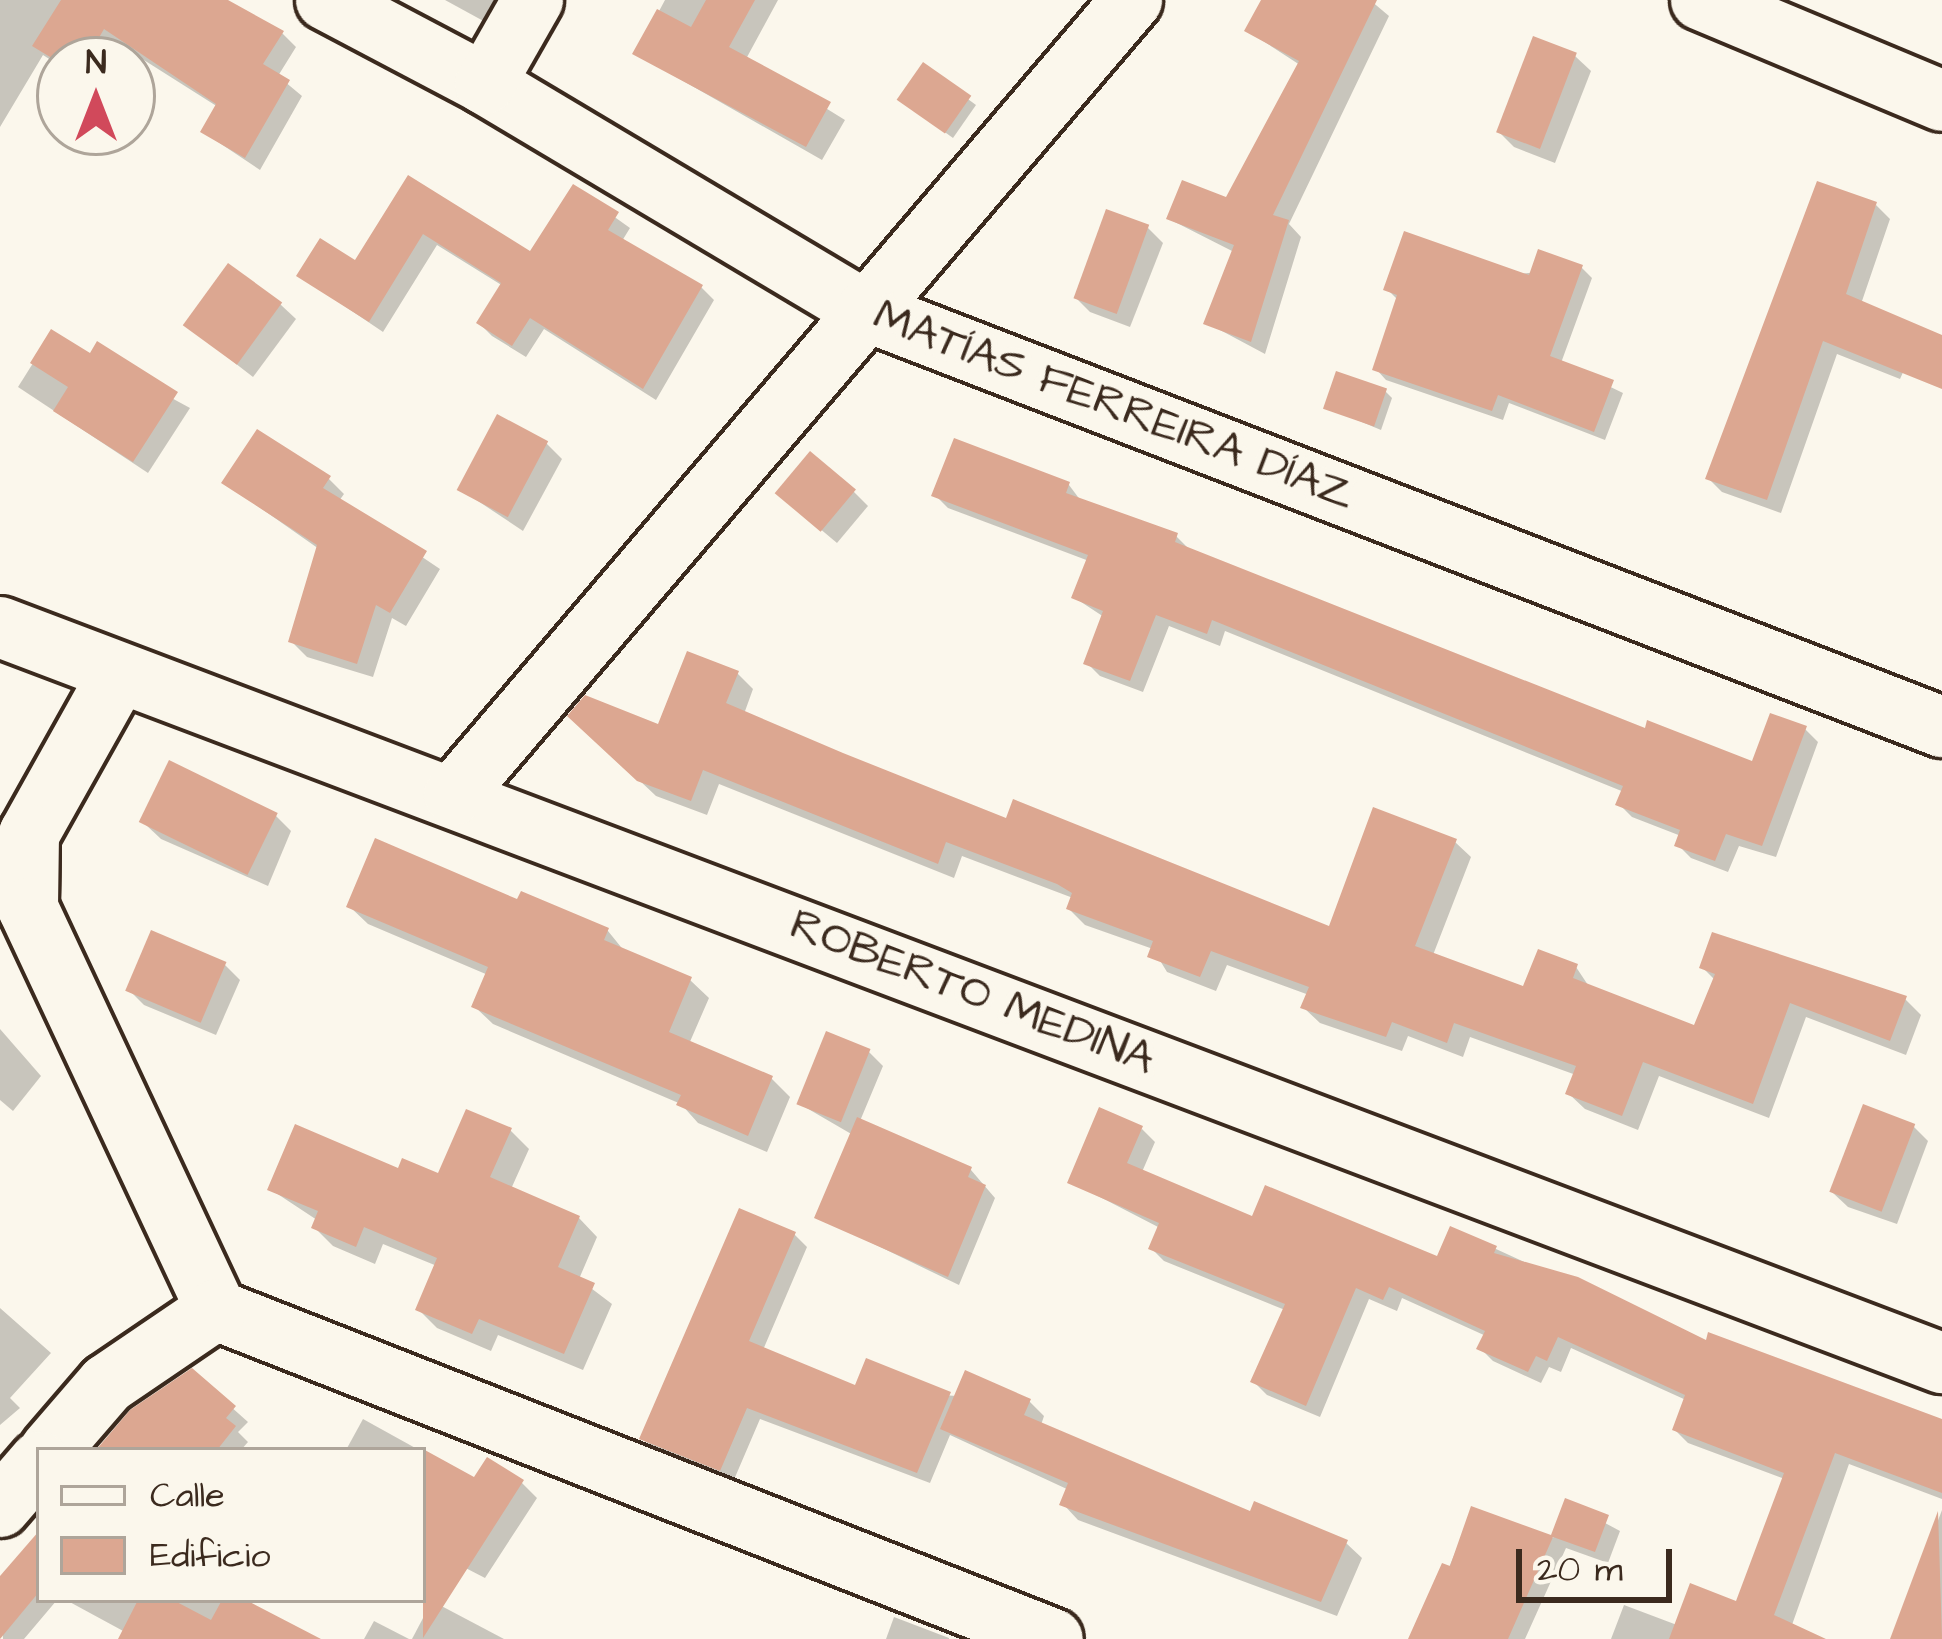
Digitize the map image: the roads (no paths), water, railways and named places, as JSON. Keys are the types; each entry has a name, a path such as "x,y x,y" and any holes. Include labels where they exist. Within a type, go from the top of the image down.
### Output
{"street":[{"name":"MATÍAS FERREIRA DÍAZ","path":"326,0 485,84 866,311 1942,727"},
{"path":"485,84 533,0"},
{"path":"454,795 1132,0"},
{"path":"1701,0 1942,101"},
{"name":"ROBERTO MEDINA","path":"0,627 118,675 454,795 1942,1363"},
{"path":"118,675 29,834 28,908 216,1310 1054,1639"},
{"path":"53,1447 107,1384 216,1310"},
{"path":"0,1507 36,1465"}]}
